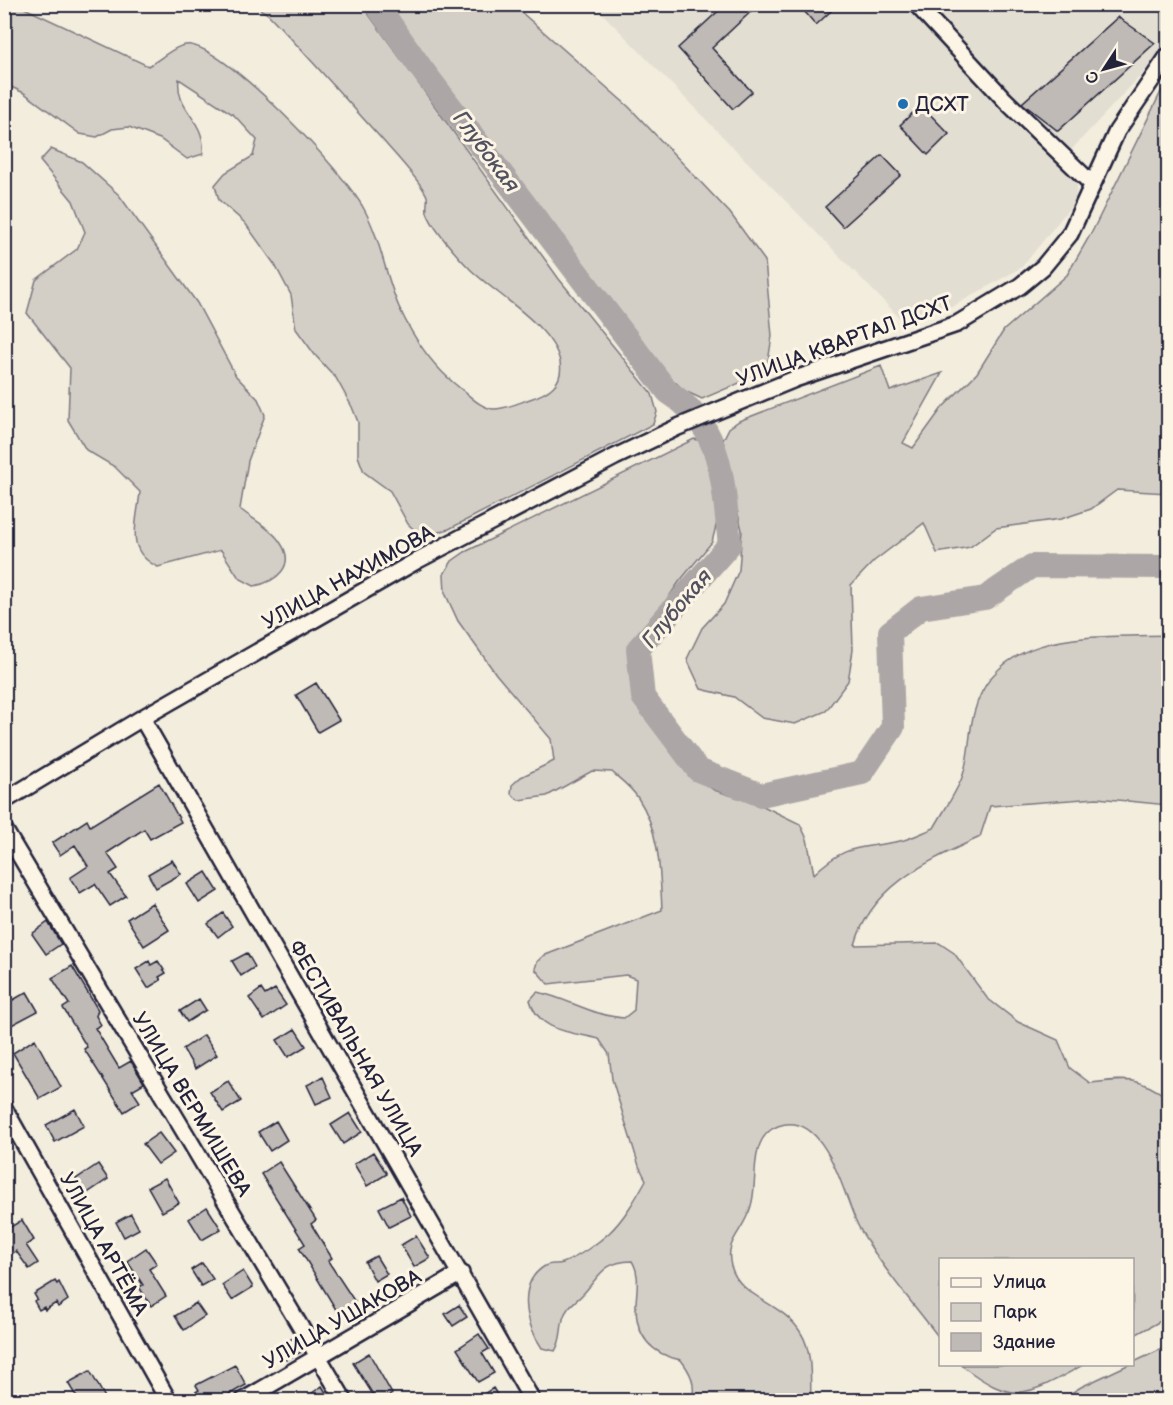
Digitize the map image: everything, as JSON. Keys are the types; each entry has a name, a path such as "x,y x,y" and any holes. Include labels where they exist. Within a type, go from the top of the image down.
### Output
{"street":[{"path":"916,4 1005,100 1092,184"},
{"name":"УЛИЦА КВАРТАЛ ДСХТ","path":"723,408 795,379 945,329 1034,276 1057,252 1077,221 1092,184 1127,113 1168,56"},
{"name":"УЛИЦА НАХИМОВА","path":"4,801 142,718 418,560 678,427 723,408"},
{"name":"ФЕСТИВАЛЬНАЯ УЛИЦА","path":"142,718 461,1273 532,1401"},
{"name":"УЛИЦА ВЕРМИШЕВА","path":"4,829 344,1401"},
{"name":"УЛИЦА АРТЁМА","path":"4,1108 168,1401"},
{"name":"УЛИЦА УШАКОВА","path":"244,1401 461,1273"}],"shaded area":[{"name":"ДСХТ","path":"594,5 1168,5 1168,46 1061,161 1078,179 1075,201 1022,267 952,307 900,318"}],"green space":[{"path":"4,5 18,5 148,66 174,49 191,45 209,53 232,68 258,90 311,143 364,209 379,245 399,307 425,352 442,372 476,401 489,408 507,407 537,397 557,382 561,370 555,349 546,336 522,311 481,279 459,257 430,219 427,210 427,196 412,174 268,14 253,5 362,5 559,279 652,394 657,412 653,424 449,529 422,537 408,524 390,491 364,472 358,456 358,422 352,407 336,378 296,329 291,295 275,265 245,223 219,200 215,185 225,173 253,156 257,140 234,115 179,79 181,100 200,132 203,154 187,159 160,139 129,127 112,129 97,137 80,134 24,93 5,84"},
{"path":"386,5 513,5 629,107 730,213 765,261 772,336 768,362 756,376 702,399 685,391 662,370 456,101"},
{"path":"1168,83 1168,493 1117,490 1091,509 1061,519 996,528 970,547 937,553 924,523 874,561 851,585 853,650 848,681 826,711 795,724 762,718 734,697 701,689 687,659 702,628 724,604 739,570 742,530 721,444 729,428 739,421 881,366 890,391 942,373 903,443 913,448 942,408 977,373 1004,330 1067,275 1093,230 1161,92"},
{"path":"51,149 82,162 119,195 197,303 236,376 258,399 265,415 248,461 240,509 272,533 285,551 285,565 282,571 270,581 254,586 239,578 221,550 158,567 147,560 140,553 135,536 140,492 115,467 86,450 68,420 70,368 27,313 36,280 77,249 85,232 73,201 40,161"},
{"path":"694,439 701,441 707,452 715,487 717,522 712,542 679,582 632,650 632,675 641,713 692,775 714,790 761,805 800,824 807,839 814,874 826,863 847,851 904,840 934,828 964,772 974,713 986,685 1004,665 1027,651 1053,642 1112,636 1168,635 1168,805 1097,798 990,806 980,837 922,866 888,891 874,906 863,924 855,945 939,943 954,953 987,998 1018,1022 1058,1040 1070,1068 1090,1083 1131,1081 1148,1086 1168,1098 1168,1317 1134,1335 1134,1258 939,1258 939,1338 877,1257 862,1233 837,1173 819,1140 808,1129 794,1124 772,1129 760,1144 756,1158 751,1206 731,1245 730,1258 736,1277 743,1286 793,1322 801,1333 809,1357 811,1400 692,1400 692,1379 688,1369 681,1360 653,1348 638,1325 637,1276 632,1261 615,1264 604,1270 564,1315 560,1339 555,1351 542,1348 528,1317 527,1294 530,1283 545,1266 563,1263 588,1250 604,1237 625,1215 646,1180 639,1166 612,1079 609,1054 599,1039 548,1025 534,1011 530,1000 537,992 602,1014 624,1018 634,1010 636,979 626,975 548,984 535,969 537,962 543,956 662,910 658,852 651,824 638,798 612,772 592,771 547,796 519,800 511,794 512,785 521,777 554,761 551,739 496,674 458,621 445,593 444,574 452,561 465,552"},
{"path":"1168,1346 1168,1400 1060,1400 1081,1387 1126,1366 1134,1366 1134,1362"},
{"path":"962,1366 1081,1366 1033,1390 1020,1392 1007,1391 979,1378"}],"building":[{"path":"726,4 759,4 712,48 752,92 733,109 678,48"},
{"path":"798,4 825,4 831,11 816,25"},
{"path":"1118,17 1155,43 1058,131 1022,103"},
{"path":"921,105 949,134 928,155 900,125"},
{"path":"882,155 901,175 843,227 825,207"},
{"path":"316,683 339,720 318,732 296,695"},
{"path":"159,783 181,822 150,839 144,829 107,853 118,869 110,874 126,896 110,906 95,884 80,893 70,878 88,866 75,845 60,855 52,843 87,820 90,826"},
{"path":"172,860 181,874 156,888 148,874"},
{"path":"206,872 218,891 199,903 187,884"},
{"path":"152,903 169,930 144,946 127,919"},
{"path":"223,913 232,926 218,937 208,924"},
{"path":"48,922 61,944 46,954 32,934"},
{"path":"247,953 255,967 241,976 232,961"},
{"path":"149,961 151,965 158,961 166,973 159,977 161,980 148,988 136,969"},
{"path":"72,966 98,1010 96,1016 101,1025 95,1028 119,1068 131,1061 144,1083 132,1090 140,1102 124,1112 84,1049 87,1047 63,1008 69,1004 52,978"},
{"path":"261,989 265,995 275,989 286,1005 264,1020 249,998"},
{"path":"27,992 38,1011 4,1029 4,1005"},
{"path":"199,999 206,1010 187,1022 180,1011"},
{"path":"295,1029 306,1046 288,1057 277,1040"},
{"path":"204,1035 217,1055 195,1069 183,1049"},
{"path":"35,1039 61,1087 40,1099 13,1053"},
{"path":"323,1077 332,1097 316,1104 307,1085"},
{"path":"228,1081 241,1101 223,1112 210,1092"},
{"path":"75,1109 84,1126 55,1142 46,1125"},
{"path":"350,1113 362,1132 343,1144 331,1125"},
{"path":"276,1121 287,1140 270,1151 258,1132"},
{"path":"159,1133 174,1153 158,1164 143,1144"},
{"path":"373,1152 387,1174 367,1186 354,1164"},
{"path":"279,1162 316,1220 311,1224 332,1258 328,1261 355,1302 338,1313 299,1248 305,1244 261,1174"},
{"path":"98,1164 108,1179 86,1194 76,1179"},
{"path":"165,1178 179,1203 162,1212 148,1187"},
{"path":"401,1197 411,1216 389,1227 379,1208"},
{"path":"207,1207 221,1229 202,1240 189,1219"},
{"path":"131,1214 139,1229 124,1237 116,1222"},
{"path":"22,1220 34,1240 26,1245 38,1263 29,1269 16,1251 4,1259 4,1231"},
{"path":"416,1236 430,1258 414,1267 401,1245"},
{"path":"146,1248 157,1264 149,1269 166,1296 151,1306 139,1287 143,1285 127,1261"},
{"path":"376,1256 387,1274 375,1281 365,1262"},
{"path":"202,1263 213,1279 201,1286 191,1270"},
{"path":"243,1271 253,1287 232,1300 222,1285"},
{"path":"55,1281 57,1284 59,1282 68,1300 58,1307 56,1303 45,1310 44,1307 39,1310 34,1301 37,1299 34,1294"},
{"path":"196,1303 205,1316 184,1330 175,1316"},
{"path":"459,1305 467,1317 453,1326 445,1314"},
{"path":"479,1334 489,1349 482,1353 494,1373 478,1382 457,1349"},
{"path":"295,1337 303,1351 286,1360 278,1346"},
{"path":"369,1353 392,1394 381,1401 377,1401 353,1363"},
{"path":"235,1365 246,1385 228,1395 231,1401 199,1401 194,1393 199,1390 196,1385"},
{"path":"90,1371 107,1401 79,1401 68,1383"},
{"path":"322,1386 328,1396 322,1401 301,1401"},
{"path":"493,1388 501,1401 473,1401"}],"waterway":[{"name":"Глубокая","path":"376,4 421,68 668,392 687,406 701,422 711,440 722,479 730,544 638,649 643,697 698,770 761,795 862,773 893,727 890,632 921,608 985,598 1032,566 1168,567"}],"place":[{"name":"ДСХТ","path":"903,104"}]}
